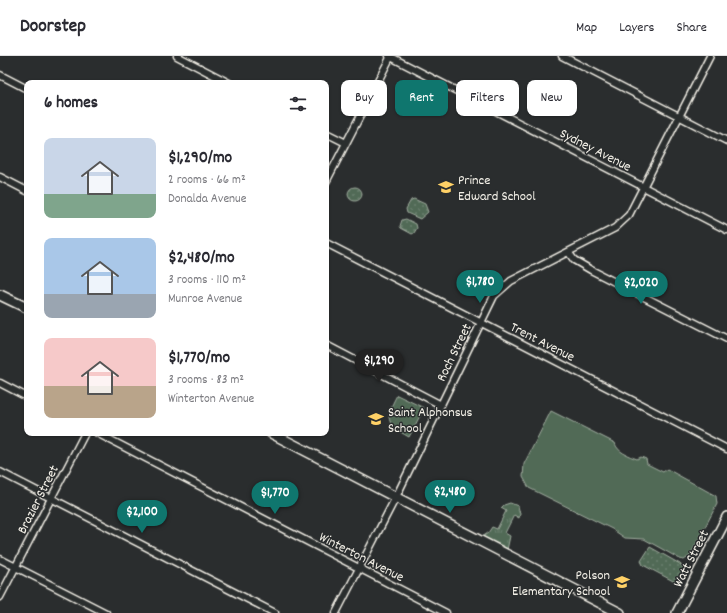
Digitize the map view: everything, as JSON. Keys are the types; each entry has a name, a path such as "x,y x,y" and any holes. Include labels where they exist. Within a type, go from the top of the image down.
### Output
{"street":[{"path":"177,56 223,80"},
{"path":"329,176 390,56"},
{"name":"Sydney Avenue","path":"390,56 727,230"},
{"path":"562,56 727,141"},
{"name":"Roch Street","path":"336,613 396,497 494,296 511,281 616,228 625,220 644,187 710,56"},
{"path":"0,75 24,87"},
{"path":"329,135 346,144"},
{"path":"0,177 24,189"},
{"name":"Trent Avenue","path":"329,245 727,449"},
{"path":"568,253 574,260 591,270 727,339"},
{"path":"0,295 24,307"},
{"path":"329,347 441,405"},
{"path":"0,383 24,395"},
{"name":"Brazier Street","path":"0,597 83,436"},
{"name":"Winterton Avenue","path":"103,436 446,613"},
{"path":"277,436 620,613"},
{"path":"0,472 275,613"},
{"name":"Watt Street","path":"677,613 727,517"},
{"path":"0,559 106,613"}],"green space":[{"path":"352,187 358,187 362,191 362,197 358,201 352,201 348,197 348,191"},
{"path":"414,199 425,204 428,212 420,219 407,213 406,209 411,200"},
{"path":"406,219 416,224 417,228 412,234 400,226 402,220"},
{"path":"397,395 424,408 409,437 391,424 389,415 390,409"},
{"path":"551,411 615,443 618,449 627,455 637,459 641,457 646,459 647,464 663,472 667,469 716,496 717,504 690,556 684,560 680,559 644,539 625,538 612,529 529,488 523,477 524,464"},
{"path":"510,503 518,506 520,514 519,518 514,515 505,533 510,536 507,550 482,537 488,533 492,527 497,529 506,511 501,508"},
{"path":"650,547 680,564 685,570 675,582 643,565 641,561"}],"place":[{"name":"Prince Edward School","path":"446,187"},
{"name":"Saint Alphonsus School","path":"376,419"},
{"name":"Polson Elementary School","path":"622,582"}]}
